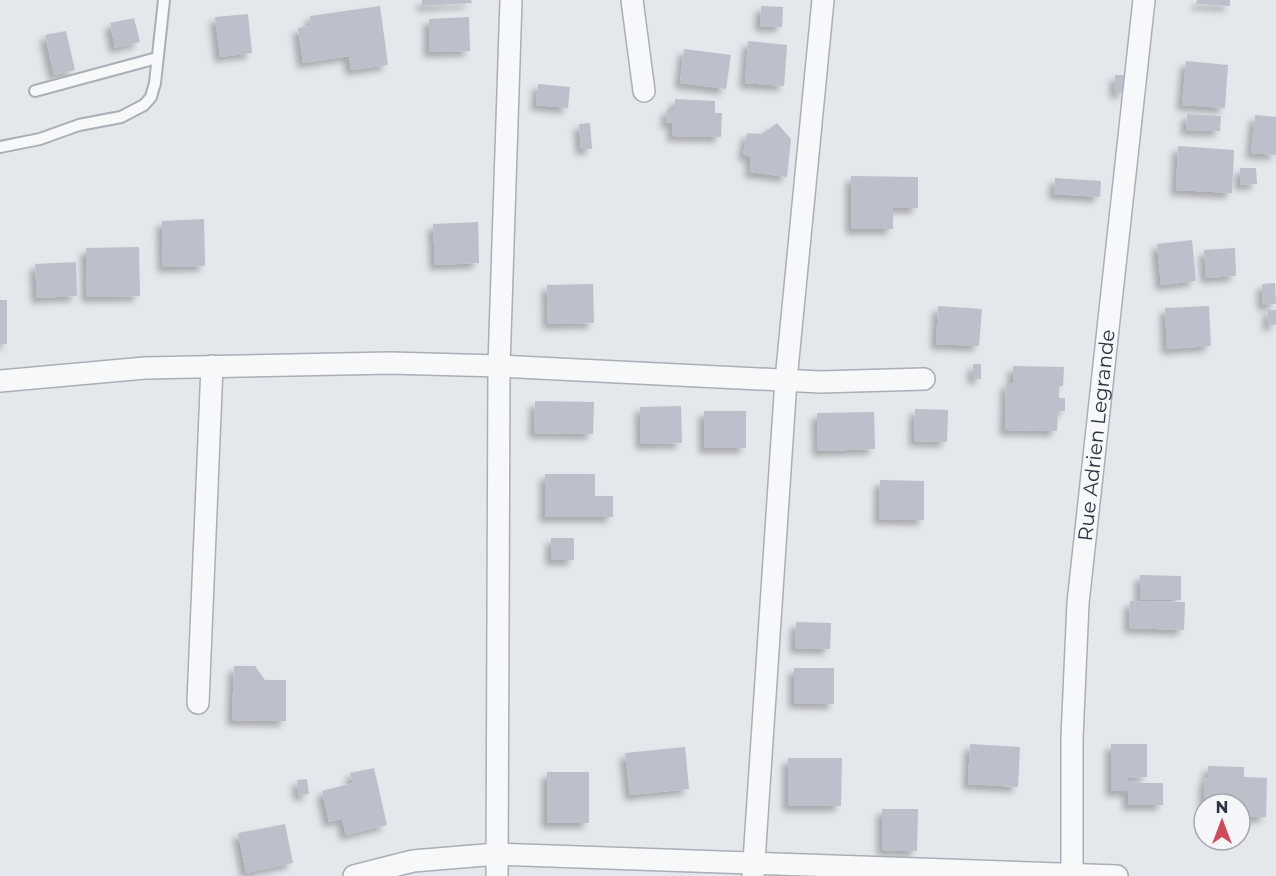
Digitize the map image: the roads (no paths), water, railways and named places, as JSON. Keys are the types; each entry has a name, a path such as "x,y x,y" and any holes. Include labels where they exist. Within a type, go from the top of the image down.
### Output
{"street":[{"path":"497,876 499,366 511,0"},
{"path":"632,0 644,91"},
{"path":"753,869 786,380 823,0"},
{"name":"Rue Adrien Legrande","path":"1072,874 1072,738 1078,603 1144,0"},
{"path":"0,381 124,370 390,363 786,380 924,379"},
{"path":"198,703 212,366"},
{"path":"354,876 413,861 497,854 753,869 1117,876"}],"lane":[{"path":"0,147 40,139 79,125 133,113 151,96 155,83 164,0"},
{"path":"34,91 157,57"}]}
